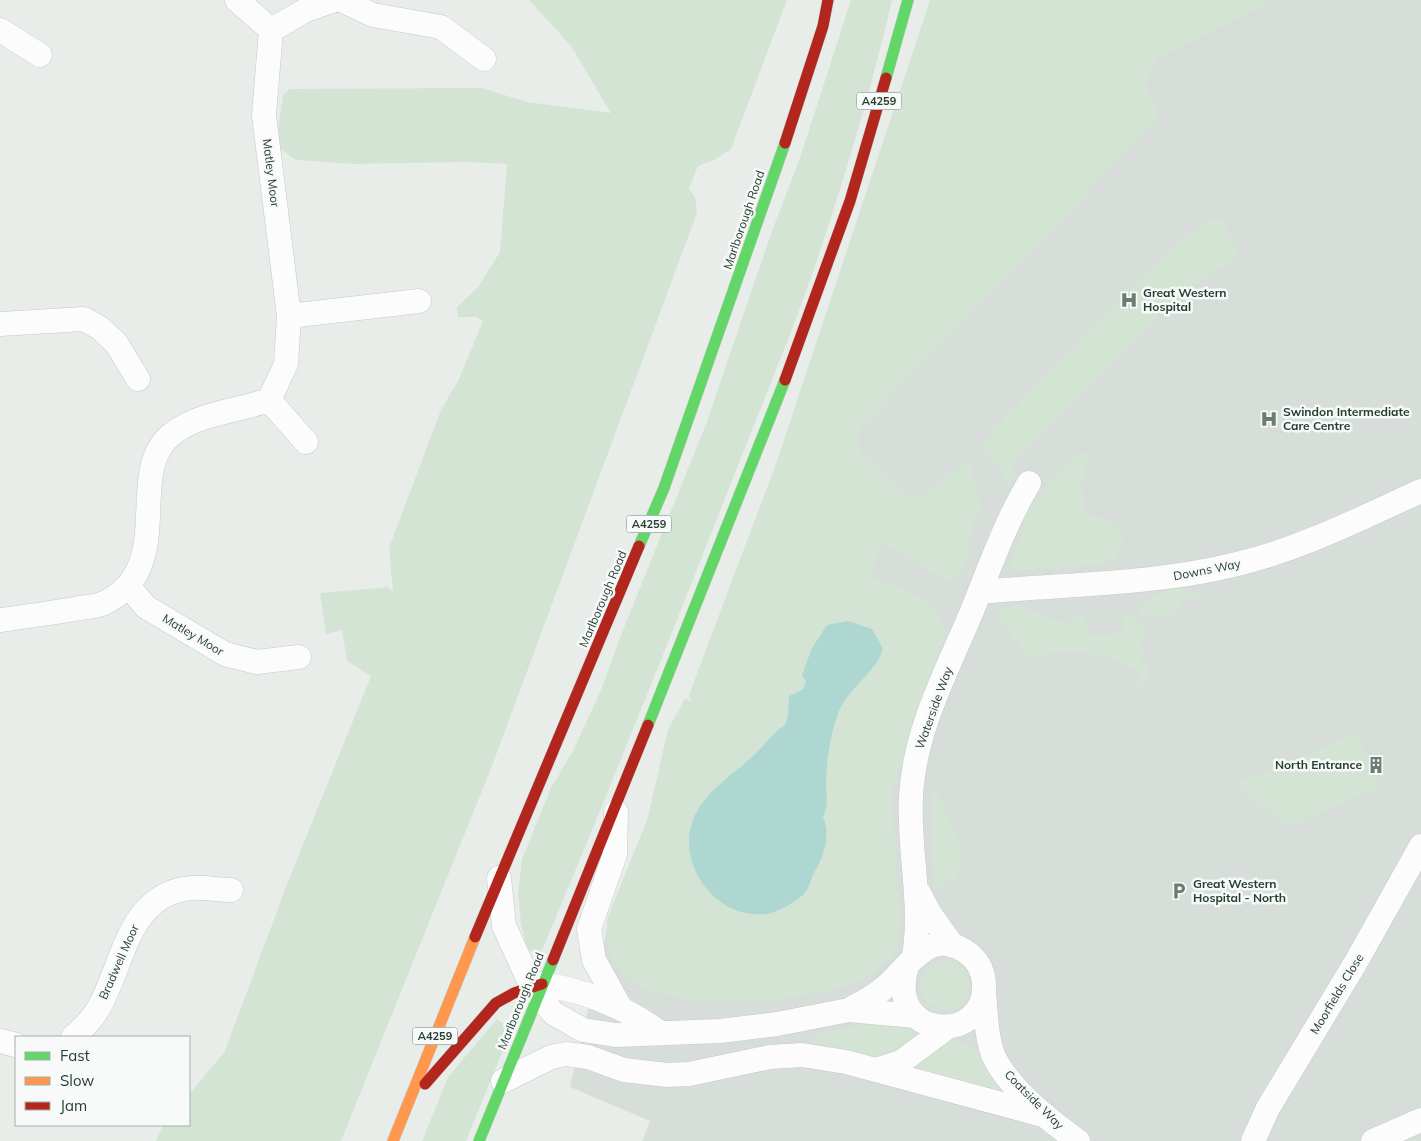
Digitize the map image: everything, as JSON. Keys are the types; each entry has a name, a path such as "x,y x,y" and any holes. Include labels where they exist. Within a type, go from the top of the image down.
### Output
{"main road":[{"name":"Marlborough Road","path":"393,1141 499,878 664,488 779,163 823,26 828,0"},
{"name":"Marlborough Road","path":"479,1141 537,989 616,805 799,346 850,201 908,0"},
{"path":"408,1104 496,1003 537,989"}],"street":[{"path":"238,0 270,30 306,10 335,0"},
{"path":"341,0 373,15 441,27 484,59"},
{"path":"0,30 40,55"},
{"name":"Matley Moor","path":"269,400 286,364 289,316 264,116 270,30"},
{"path":"289,316 419,301"},
{"path":"0,324 84,319 100,328 116,343 138,379"},
{"path":"0,620 100,604 128,586 140,567 146,540 150,486 161,447 171,435 186,425 269,400 306,442"},
{"name":"Waterside Way","path":"911,961 919,930 917,889 911,844 911,796 917,756 929,714 1011,515 1030,483"},
{"name":"Downs Way","path":"980,592 1145,581 1239,564 1282,551 1323,535 1421,491"},
{"name":"Matley Moor","path":"128,586 146,607 224,654 257,662 299,658"},
{"path":"616,805 615,854 589,929 594,960 620,1007"},
{"name":"Moorfields Close","path":"1253,1141 1268,1108 1356,962 1421,846"},
{"path":"499,878 504,926 537,989 553,1012 582,1030 608,1034 700,1033 743,1030 848,1010 915,1016 932,1026 951,1026"},
{"name":"Bradwell Moor","path":"74,1036 85,1026 99,1008 123,948 136,924 148,908 162,898 192,888 230,890"},
{"name":"Waterside Way","path":"917,889 930,914 954,946"},
{"path":"848,1010 882,990 911,961 930,946 954,946 971,956 980,967 984,990 980,1004 968,1019 951,1026 902,1062 876,1070"},
{"path":"911,961 902,981 903,996 915,1016"},
{"path":"537,989 563,987 620,1007 658,1032"},
{"name":"Coatside Way","path":"984,990 988,1030 994,1055 1010,1080 1046,1116 1078,1141"},
{"name":"Coatside Way","path":"951,1026 994,1055"},
{"path":"0,1041 15,1045"},
{"path":"503,1081 551,1057 566,1054 588,1057 624,1070 652,1074 689,1074 770,1057 792,1055 828,1059 876,1070 1046,1116"},
{"path":"1372,1141 1421,1120"}],"shaded area":[{"name":"Great Western Hospital","path":"941,0 1421,0 1421,1141 642,1141 650,1121 570,1087 606,935 608,917 648,818 668,730 692,701 707,668"}],"green space":[{"path":"529,0 787,0 731,149 714,160 698,166 689,189 695,197 697,213 492,766 341,1141 156,1141 163,1126 190,1126 190,1093 224,1053 288,882 371,676 347,661 342,630 326,634 320,593 388,587 393,592 389,548 441,410 459,379 483,321 476,317 458,317 457,307 478,287 500,252 507,164 466,162 354,164 296,160 276,146 283,95 290,89 482,88 527,102 611,113 571,46"},
{"path":"851,0 892,0 856,135 814,269 663,656 542,950 540,952 527,950 521,924 518,892 522,859 551,788 574,749 601,690 623,630 706,424 772,231 800,158"},
{"path":"930,0 1273,0 1155,59 1146,84 1159,117 858,430 859,452 902,495 917,499 936,488 969,457 982,514 974,517 965,564 956,579 946,580 880,542 870,578 922,597 938,611 944,633 944,640 891,793 899,907 899,944 890,959 871,974 841,988 767,1001 729,1002 681,998 640,987 624,976 613,961 606,935 608,917 648,818 668,730 685,698 691,702 689,695 777,461"},
{"path":"1215,217 1224,222 1239,256 1191,288 1139,332 1013,462 1012,472 1018,476 1008,487 1000,469 980,446 1121,297 1197,229"},
{"path":"1078,451 1088,454 1085,463 1086,478 1081,483 1086,514 1107,520 1116,526 1122,535 1122,545 1119,553 1113,560 1104,564 1009,571 1024,530 1023,521 1026,509 1029,510 1043,489"},
{"path":"1181,588 1196,594 1205,610 1192,596 1180,603 1175,616 1142,615 1138,607 1168,590"},
{"path":"1017,606 1064,623 1070,623 1070,617 1085,615 1087,635 1124,634 1123,614 1130,610 1137,622 1144,622 1144,637 1140,640 1143,647 1141,662 1151,669 1138,692 1133,689 1142,673 1114,659 1100,655 1071,652 1026,658 1003,619 991,617 1002,610"},
{"path":"1355,732 1380,786 1290,826 1261,805 1238,783 1309,754"},
{"path":"933,784 961,845 957,880 948,882 935,891 931,838"},
{"path":"945,961 954,963 962,968 967,976 969,985 967,994 962,1002 954,1007 945,1009 936,1007 928,1002 923,994 921,985 923,976 928,968 936,963"},
{"path":"497,1019 511,1030 466,1141 422,1141 448,1077"},
{"path":"878,1024 910,1027 923,1031 884,1062 815,1050 813,1035 862,1025"},
{"path":"951,1036 985,1059 1008,1096 908,1067"}],"water":[{"path":"848,621 872,629 883,649 874,666 843,702 836,719 827,762 827,804 823,817 826,837 821,859 805,893 786,907 766,914 749,914 732,909 718,900 706,888 696,873 691,857 689,840 692,823 697,811 712,792 785,725 788,716 789,696 803,689 806,682 802,675 812,648 827,625"}],"traffic: fast":[{"path":"886,78 908,0"},
{"path":"639,546 664,488 785,143"},
{"path":"648,725 785,380"},
{"path":"479,1141 553,960"}],"traffic: slow":[{"path":"393,1141 475,937"}],"traffic: jam":[{"path":"785,143 823,26 828,0"},
{"path":"785,380 850,201 886,78"},
{"path":"475,937 639,546"},
{"path":"553,960 648,725"},
{"path":"425,1084 496,1003 514,993 542,984"}],"place":[{"name":"Great Western Hospital","path":"1129,300"},
{"name":"Swindon Intermediate Care Centre","path":"1269,419"},
{"name":"North Entrance","path":"1376,765"},
{"name":"Great Western Hospital - North","path":"1179,891"}]}
